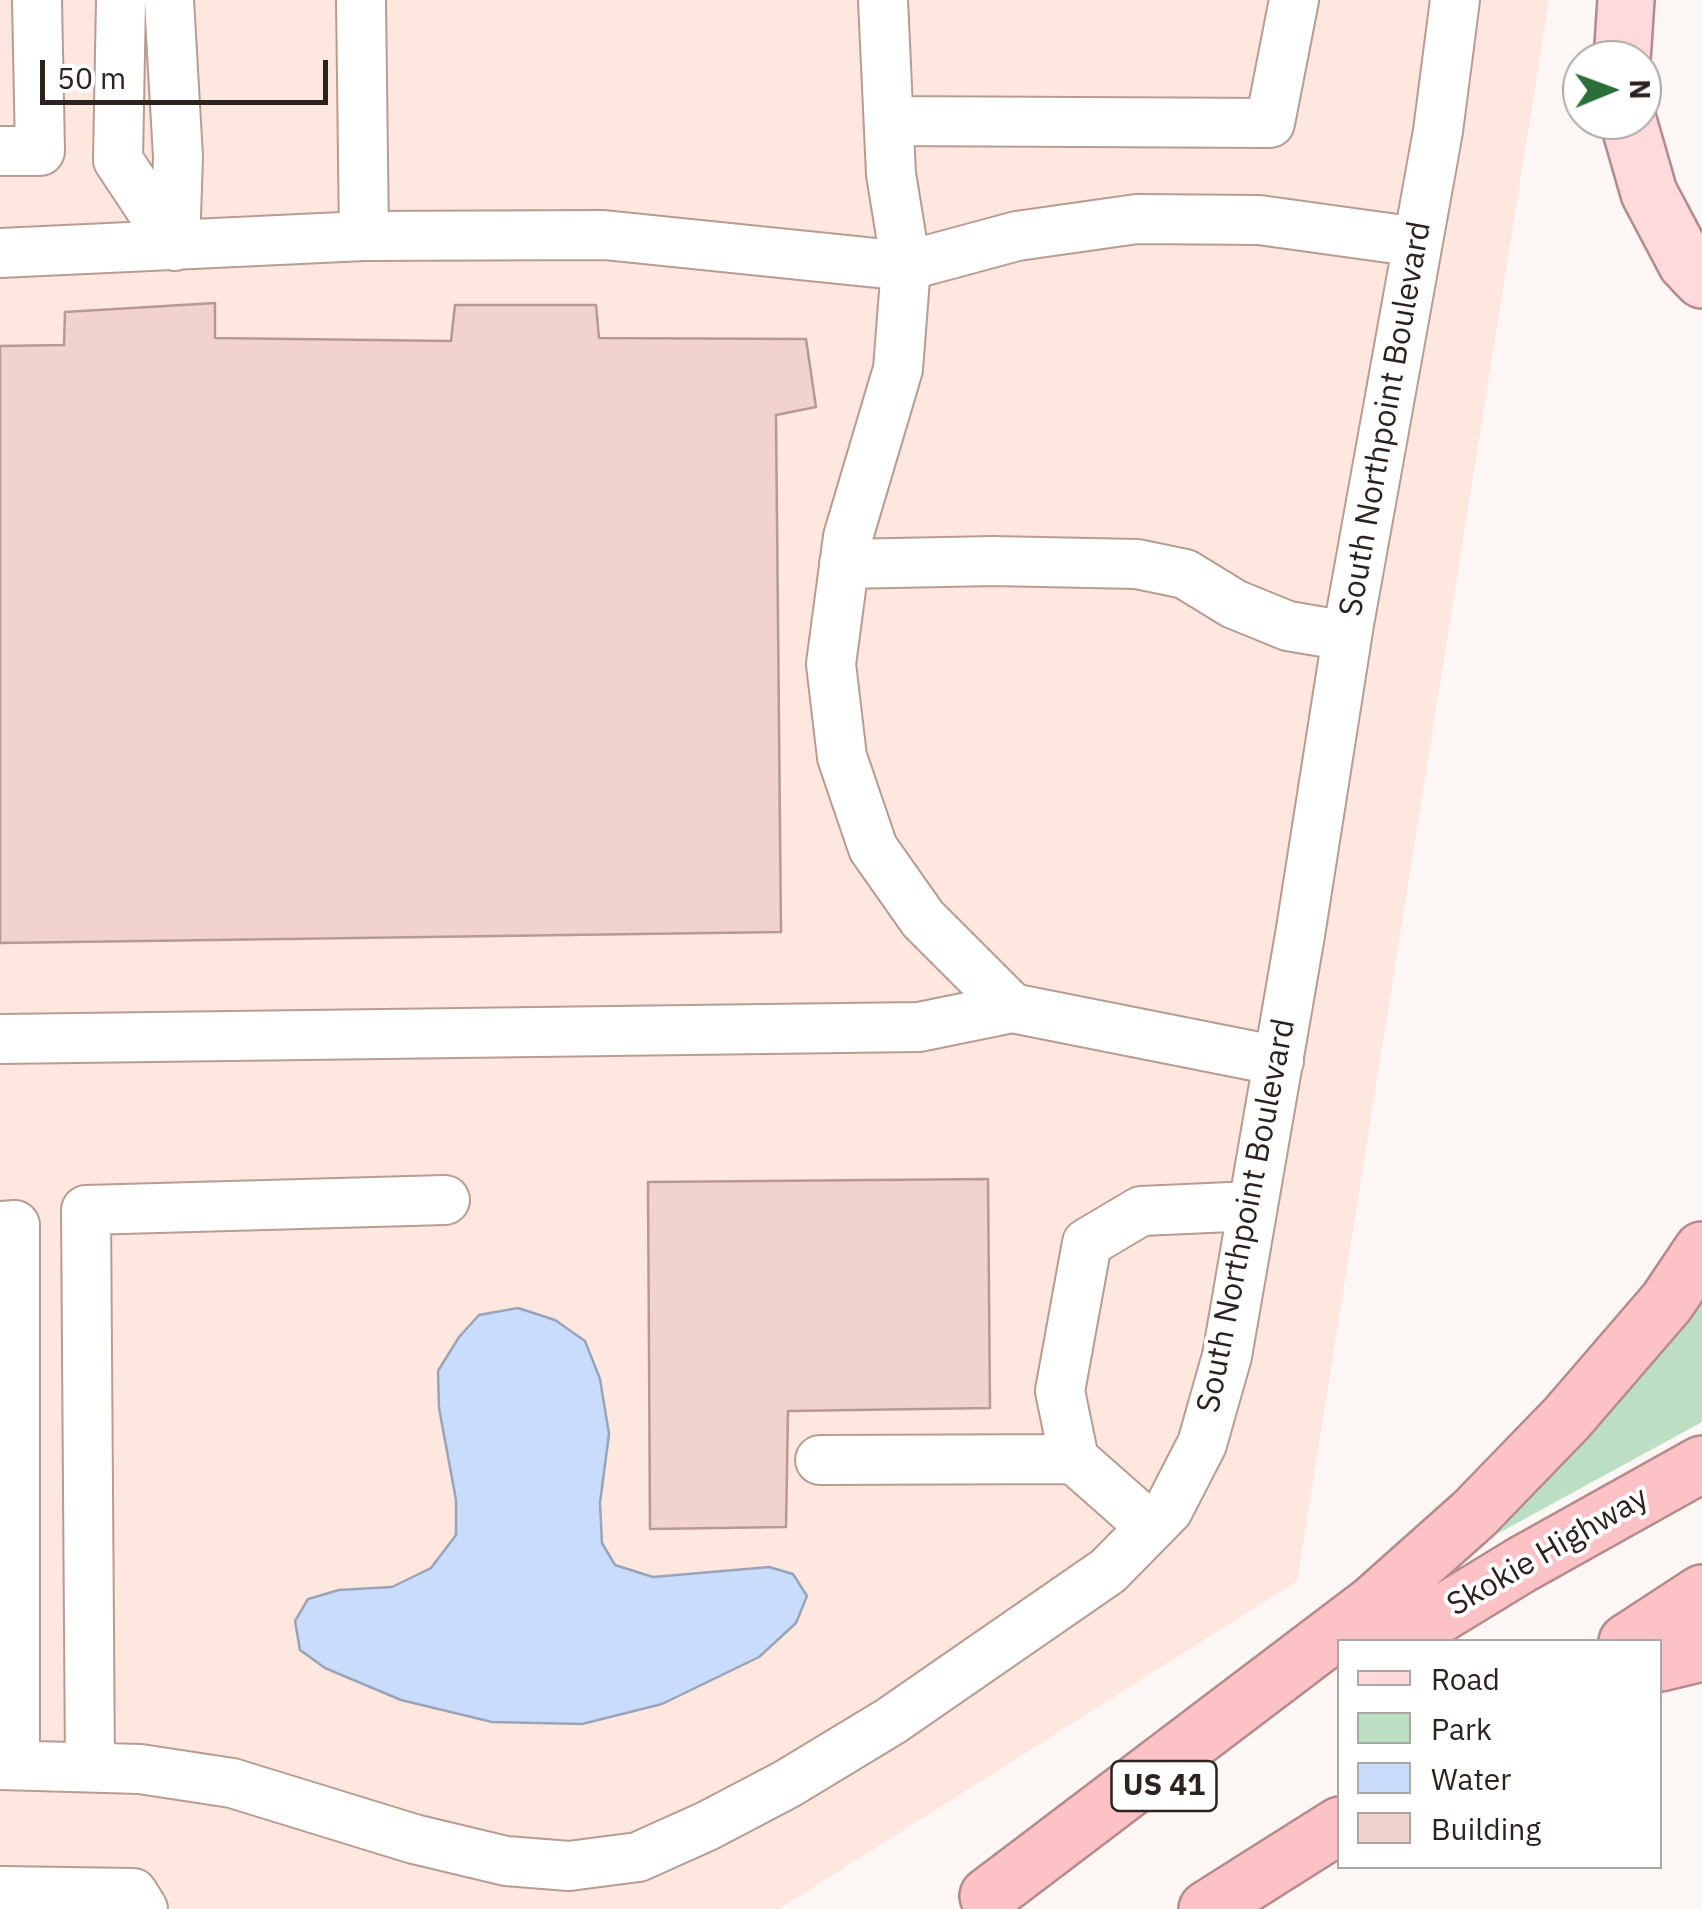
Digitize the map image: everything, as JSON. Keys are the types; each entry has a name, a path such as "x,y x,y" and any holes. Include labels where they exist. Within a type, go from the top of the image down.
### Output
{"highway":[{"path":"978,1902 1373,1604 1474,1514 1630,1346 1667,1302 1702,1250"},
{"name":"Skokie Highway","path":"1401,1639 1521,1565 1702,1464"},
{"path":"1632,1639 1702,1593"},
{"path":"1662,1663 1702,1653"},
{"name":"US 41","path":"978,1902 1337,1678"},
{"path":"1206,1909 1337,1827"}],"main road":[{"path":"1623,40 1626,0"},
{"path":"1634,140 1649,192 1686,263 1702,280"}],"street":[{"path":"0,151 40,150 37,0"},
{"path":"121,0 118,160 175,246"},
{"path":"170,0 178,157 175,246"},
{"path":"361,0 364,236"},
{"path":"883,0 891,174 906,266 898,369 848,537 844,564 831,664 842,757 874,848 922,919 1012,1008"},
{"path":"889,122 1270,123 1294,0"},
{"name":"South Northpoint Boulevard","path":"7,1765 140,1769 232,1783 414,1839 506,1862 570,1866 638,1857 787,1784 891,1721 1108,1571 1168,1510 1202,1444 1227,1356 1347,636 1438,131 1455,0"},
{"path":"0,253 364,236 604,236 906,266 1017,236 1137,220 1259,220 1418,242"},
{"path":"844,564 1136,564 1185,574 1234,604 1288,626 1347,636"},
{"path":"0,1039 919,1027 1012,1008 1279,1061"},
{"path":"90,1767 86,1210 446,1200"},
{"path":"1152,1527 1074,1459 1060,1392 1087,1243 1141,1211 1253,1206"},
{"path":"7,1765 8,1225 86,1226"},
{"path":"820,1460 1074,1459"},
{"path":"0,1891 133,1894 143,1909"},
{"path":"0,1901 5,1909"}],"shaded area":[{"path":"0,0 1549,0 1297,1581 779,1909 0,1909"}],"green space":[{"path":"1702,1282 1702,1422 1444,1563"}],"water":[{"path":"518,1308 555,1320 585,1341 600,1379 609,1434 600,1503 602,1543 615,1565 653,1577 769,1567 793,1574 807,1596 796,1623 759,1657 662,1704 582,1724 492,1722 401,1700 325,1668 300,1650 295,1621 308,1599 339,1590 392,1587 431,1568 456,1535 456,1500 439,1408 438,1371 459,1337 479,1315"}],"building":[{"path":"215,303 215,338 451,341 455,305 596,305 599,338 806,339 816,407 776,415 781,932 0,943 0,346 64,345 65,312"},
{"path":"988,1179 990,1408 788,1411 786,1527 650,1529 648,1182"}]}
